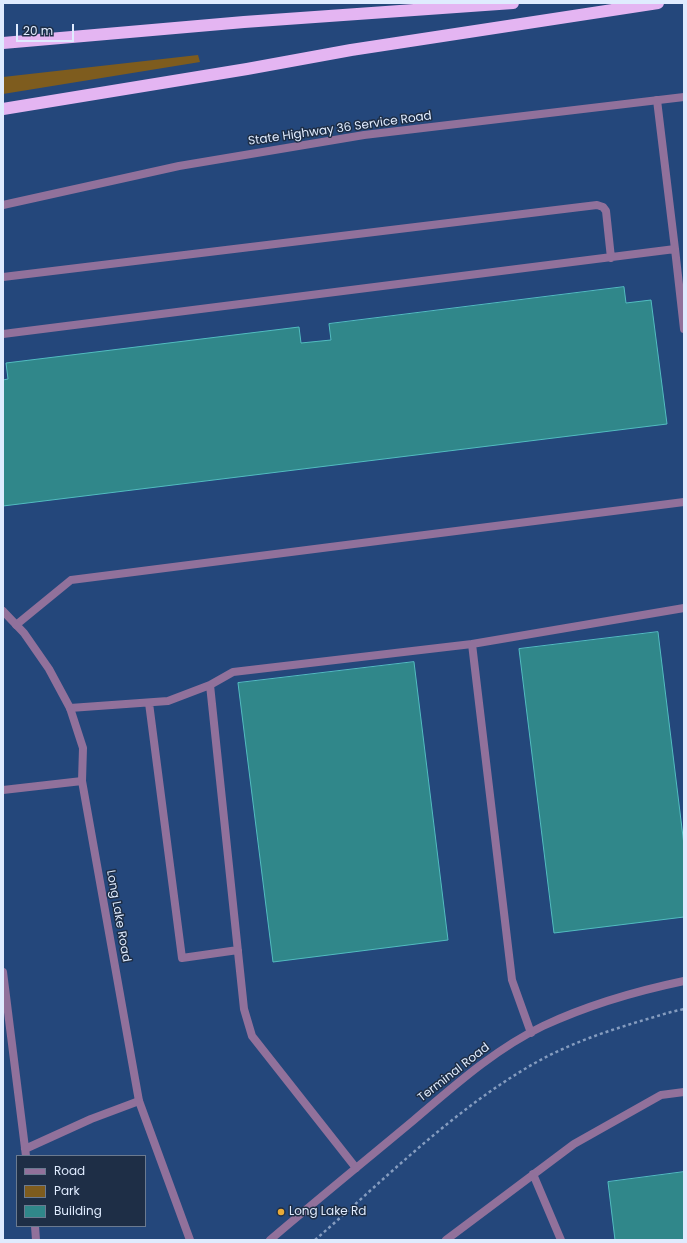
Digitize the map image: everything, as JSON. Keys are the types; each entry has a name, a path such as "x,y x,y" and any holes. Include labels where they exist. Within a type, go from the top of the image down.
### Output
{"highway":[{"path":"3,43 244,22 513,3"},
{"path":"3,109 209,76 351,50 658,3"}],"street":[{"name":"State Highway 36 Service Road","path":"3,204 179,166 364,135 684,97"},
{"path":"657,100 684,329"},
{"path":"3,277 597,205 603,207 606,211 611,258"},
{"path":"3,334 675,249"},
{"path":"16,625 71,580 684,502"},
{"path":"70,708 168,701 210,685 233,672 472,644 684,608"},
{"name":"Long Lake Road","path":"3,611 16,625 49,669 70,708 83,748 82,781 140,1102 190,1240"},
{"path":"472,644 512,980 530,1033"},
{"path":"210,685 244,1010 252,1036 356,1168"},
{"path":"149,703 182,958 238,950"},
{"path":"3,790 82,781"},
{"path":"3,972 25,1153 91,1119 140,1102"},
{"name":"Terminal Road","path":"270,1240 457,1084 502,1050 543,1026 605,1002 634,992 684,981"},
{"path":"446,1240 574,1144 661,1095 684,1092"},
{"path":"533,1174 561,1240"},
{"path":"35,1227 36,1240"}],"path":[{"path":"315,1240 476,1101 535,1063 586,1038 671,1012 684,1010"}],"green space":[{"path":"198,55 200,62 3,94 3,77"}],"building":[{"path":"624,287 626,303 651,300 667,424 3,506 3,380 8,379 6,363 299,327 301,343 331,340 329,324"},
{"path":"658,632 684,845 684,917 554,933 519,649"},
{"path":"414,662 448,940 273,962 238,683"},
{"path":"684,1172 684,1240 615,1240 608,1182"}],"place":[{"name":"Long Lake Rd","path":"281,1212"}]}
